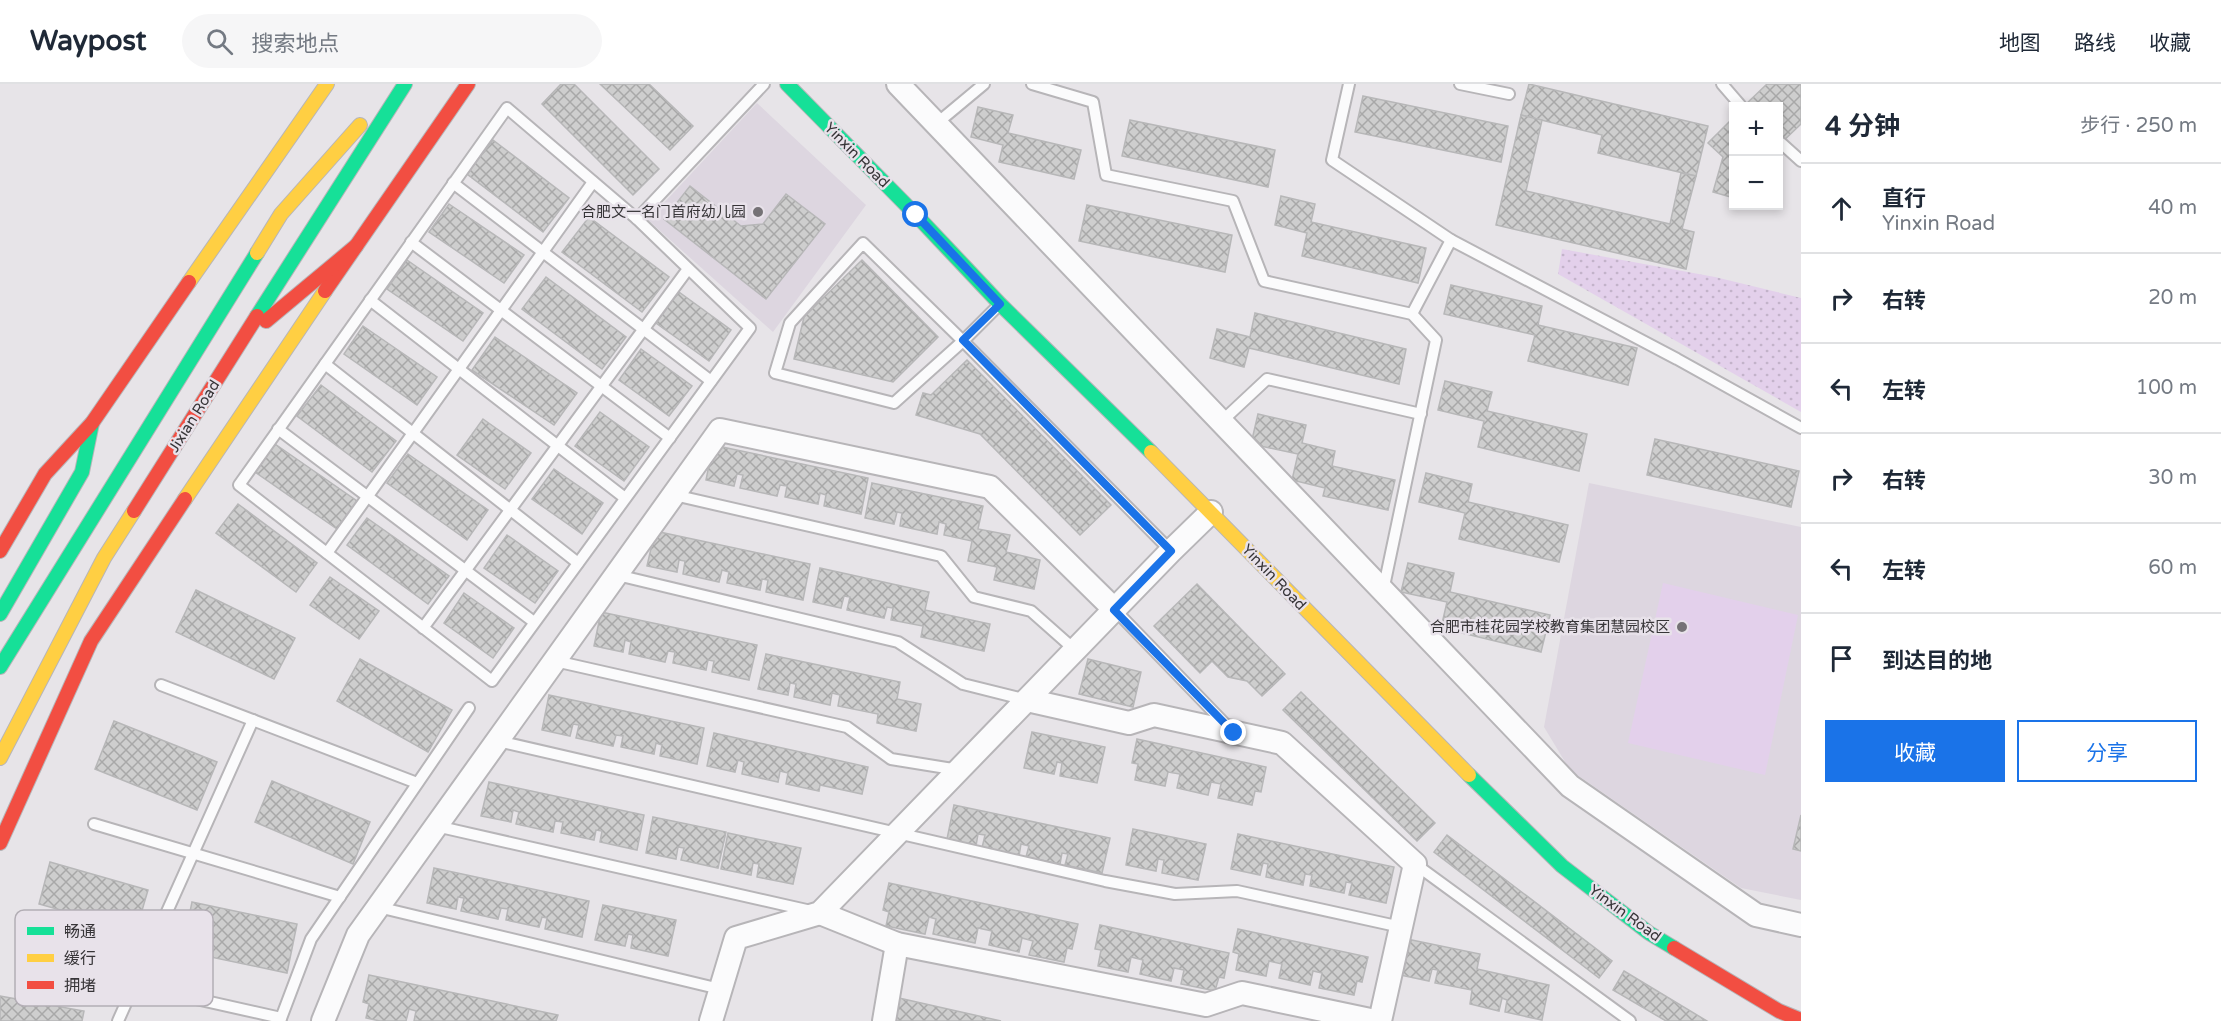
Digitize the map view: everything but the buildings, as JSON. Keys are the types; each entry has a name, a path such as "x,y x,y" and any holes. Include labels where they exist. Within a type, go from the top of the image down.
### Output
{"main road":[{"path":"0,551 45,474 92,423 327,84"},
{"path":"0,667 281,214 397,84"},
{"name":"Jixian Road","path":"0,758 104,558 405,84"},
{"path":"0,843 91,641 232,427 468,84"},
{"name":"Yinxin Road","path":"787,84 1000,304 1211,512 1562,866 1649,933 1779,1011 1801,1020"},
{"path":"242,342 356,246"},
{"path":"0,614 82,472 92,423"}],"street":[{"path":"898,84 1570,786 1756,915 1801,925"},
{"path":"323,1021 358,935 720,430 990,487 1114,610"},
{"path":"711,1021 736,938 820,914 1211,512"},
{"path":"1027,700 1130,723 1154,715 1282,743 1415,864 1380,1021"},
{"path":"820,914 897,944 1206,1005 1242,993 1375,1021"},
{"path":"884,1021 897,944"}],"lane":[{"path":"637,219 764,84"},
{"path":"936,125 984,84"},
{"path":"1032,84 1093,102 1106,174 1233,201 1264,281 1412,314 1436,340 1383,591"},
{"path":"1349,84 1332,160 1451,240 1677,359 1801,428"},
{"path":"1460,84 1509,94"},
{"path":"1722,84 1738,102"},
{"path":"507,108 593,182 637,219 750,328 492,681 239,485 507,108"},
{"path":"1783,145 1801,161"},
{"path":"327,553 593,182"},
{"path":"453,183 711,381"},
{"path":"1412,314 1451,240"},
{"path":"411,242 670,438"},
{"path":"1000,304 963,340 894,403 775,373 789,323 863,243 963,340 1171,551"},
{"path":"423,628 688,269"},
{"path":"370,300 626,498"},
{"path":"325,364 578,563"},
{"path":"1221,422 1267,379 1420,414"},
{"path":"278,429 534,622"},
{"path":"674,495 941,556 974,597 1031,611 1075,650"},
{"path":"617,575 898,642 963,684 1027,700"},
{"path":"1114,610 1234,733"},
{"path":"555,661 847,728 891,759 959,770"},
{"path":"161,685 417,783"},
{"path":"213,1004 280,1020 311,939 469,708"},
{"path":"168,910 253,720"},
{"path":"497,741 1105,881 1175,894 1237,891 1401,927"},
{"path":"94,824 340,897"},
{"path":"436,826 820,914"},
{"path":"1415,864 1630,1021"},
{"path":"378,907 720,989"},
{"path":"118,1021 125,1006"}],"shaded area":[{"name":"合肥文一名门首府幼儿园","path":"757,103 866,205 773,332 648,220"},
{"path":"1562,249 1715,277 1801,298 1801,412 1558,274"},
{"name":"合肥市桂花园学校教育集团慧园校区","path":"1589,483 1801,527 1801,900 1741,888 1570,770 1544,727"},
{"path":"1663,583 1798,615 1765,775 1628,743"}],"traffic: fast":[{"path":"257,316 405,84"},
{"path":"787,84 1000,304 1151,452"},
{"path":"0,667 257,253"},
{"path":"0,614 82,472 92,423"},
{"path":"1469,775 1562,866 1649,933 1674,948"}],"traffic: slow":[{"path":"189,282 327,84"},
{"path":"257,253 281,214 360,125"},
{"path":"185,499 325,291"},
{"path":"1151,452 1469,775"},
{"path":"0,758 104,558 134,511"}],"traffic: jam":[{"path":"325,291 468,84"},
{"path":"266,321 356,246"},
{"path":"0,551 45,474 92,423 189,282"},
{"path":"134,511 257,316"},
{"path":"0,843 91,641 185,499"},
{"path":"1674,948 1779,1011 1801,1020"}],"place":[{"name":"合肥文一名门首府幼儿园","path":"758,212"},
{"name":"合肥市桂花园学校教育集团慧园校区","path":"1682,627"}],"route":[{"path":"916,215 1000,304 963,340 1171,551 1114,610 1234,733"}]}
